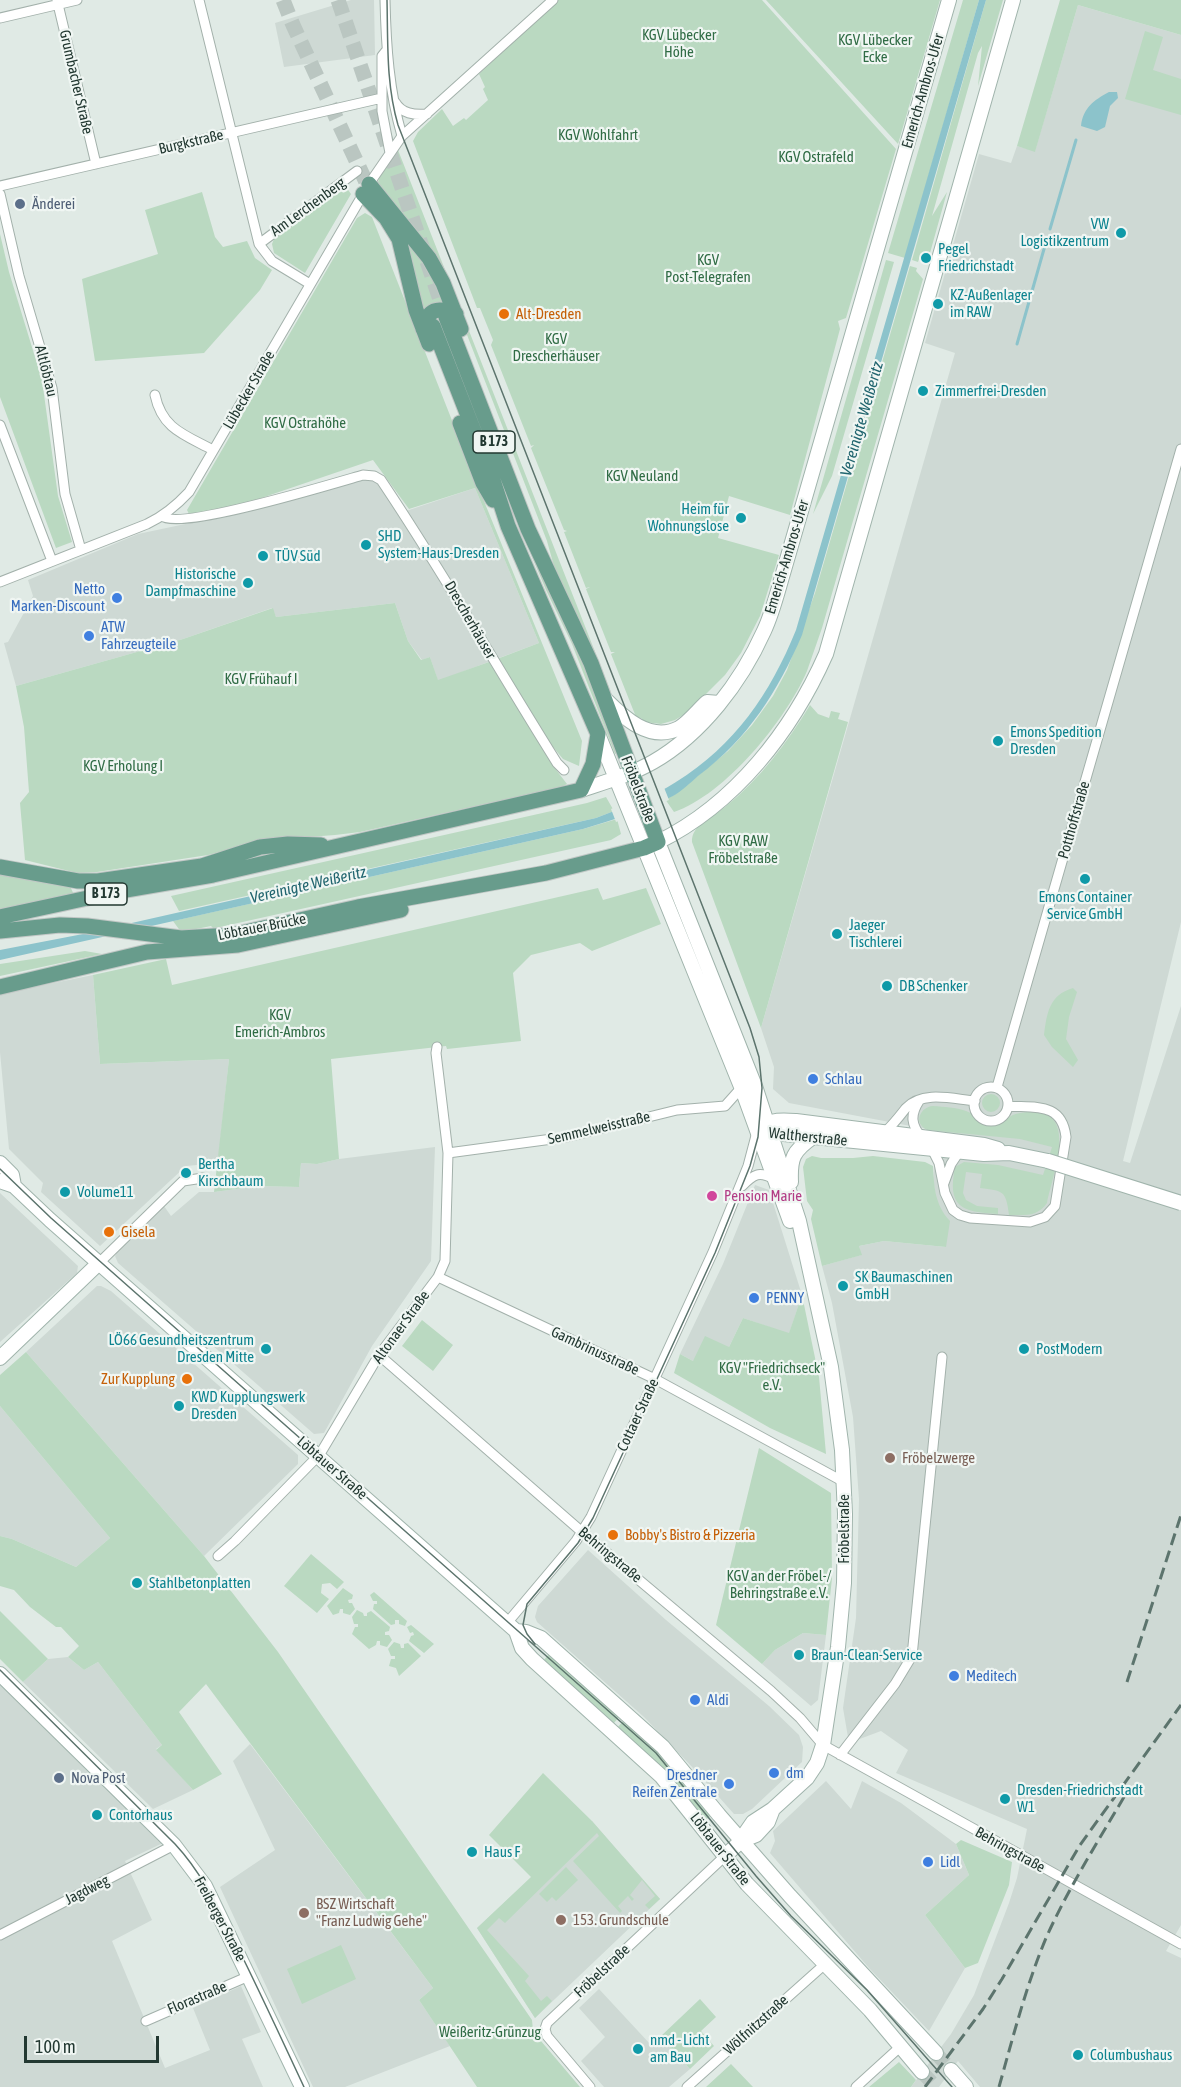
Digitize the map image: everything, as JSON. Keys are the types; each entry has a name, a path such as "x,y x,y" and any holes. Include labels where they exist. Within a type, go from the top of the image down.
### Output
{"main road":[{"name":"Emerich-Ambros-Ufer","path":"336,847 626,780 675,747 701,724 719,702 753,652 765,629 776,598 949,0"},
{"path":"651,845 706,812 749,774 794,715 826,654 1013,0"},
{"path":"366,189 399,239 414,300 439,321"},
{"path":"366,189 429,258 443,283 439,321"},
{"name":"Fröbelstraße","path":"439,321 483,483 508,526 598,734 626,780"},
{"name":"Fröbelstraße","path":"439,321 534,513 544,543 545,565 577,631 603,698 626,780 742,1087 765,1129 791,1196 799,1221 831,1367 844,1482 844,1583 838,1647 823,1745 817,1763 807,1778 773,1809 768,1822 756,1835 741,1841 725,1856"},
{"path":"603,698 631,722 648,730 660,731 679,728 707,702 719,702"},
{"path":"581,790 592,764 598,734"},
{"path":"0,867 78,881 98,880 201,866 260,847 305,844 336,847"},
{"name":"Fröbelstraße","path":"651,845 755,1086 774,1179 809,1268"},
{"name":"B 173","path":"451,890 546,873 651,845"},
{"name":"B 173","path":"0,917 129,889 213,875 336,847"},
{"path":"0,987 155,951 218,947 264,940 416,907 451,890"},
{"name":"Löbtauer Brücke","path":"0,931 38,926 74,925 164,937 212,937 244,933 451,890"},
{"name":"Waltherstraße","path":"765,1129 781,1120 796,1121 984,1145 1048,1161 1181,1203"},
{"name":"Waltherstraße","path":"765,1129 813,1137 958,1152 1009,1153"},
{"path":"791,1196 790,1168 794,1153 813,1137"},
{"name":"Löbtauer Straße","path":"0,1163 12,1175 14,1186"},
{"name":"Löbtauer Straße","path":"0,1181 14,1186 512,1627 541,1638 663,1747 741,1841 936,2053"},
{"path":"0,1358 99,1263"},
{"name":"Löbtauer Straße","path":"512,1627 527,1654 650,1764 672,1788 752,1890 870,2010 922,2072"},
{"name":"Freiberger Straße","path":"0,1674 174,1845 205,1886 302,2087"},
{"path":"951,2070 966,2087"}],"street":[{"path":"0,18 58,2 77,0"},
{"path":"199,0 259,244 272,261 310,284"},
{"path":"385,0 386,51 393,98 402,136"},
{"name":"Lübecker Straße","path":"0,582 170,512 189,492 366,189 402,136 553,0"},
{"name":"Grumbacher Straße","path":"58,2 96,164"},
{"path":"386,51 382,56 382,98 384,129 390,153"},
{"name":"Burgkstraße","path":"0,186 382,98"},
{"path":"393,98 399,108 408,113 427,114"},
{"name":"Am Lerchenberg","path":"259,244 357,171"},
{"name":"Altlöbtau","path":"0,194 19,276 52,388 65,494 81,550"},
{"path":"155,395 158,410 173,428 213,450"},
{"path":"0,425 52,561"},
{"name":"Potthoffstraße","path":"997,1087 1181,449"},
{"name":"Drescherhäuser","path":"162,516 169,520 191,519 222,513 363,475 374,476 381,480 441,570 501,673 551,754 564,770"},
{"name":"Altonaer Straße","path":"218,1556 319,1456 379,1355 438,1276 445,1261 448,1153 437,1047"},
{"name":"Semmelweisstraße","path":"448,1153 567,1137 677,1110 725,1106 742,1087"},
{"path":"997,1087 1006,1095 1008,1106 1006,1112 998,1119 986,1120 977,1113 975,1101 980,1091 997,1087"},
{"path":"884,1132 892,1126 908,1106 919,1101 935,1097 975,1101"},
{"path":"919,1101 914,1107 912,1123 922,1138"},
{"path":"932,1149 939,1163 948,1203 953,1210 970,1218 1038,1221 1051,1212 1057,1196 1066,1137 1063,1121 1051,1110 1008,1106"},
{"name":"Cottaer Straße","path":"512,1627 582,1532 655,1379 765,1129"},
{"path":"944,1183 958,1152"},
{"path":"738,1190 753,1175 759,1173 774,1179"},
{"path":"99,1263 183,1181 202,1178"},
{"name":"Gambrinusstraße","path":"438,1276 655,1379 844,1482"},
{"name":"Behringstraße","path":"379,1355 582,1532 786,1704 823,1745 1181,1944"},
{"path":"840,1755 895,1684 912,1656 942,1357"},
{"name":"Jagdweg","path":"0,1935 174,1845"},
{"name":"Fröbelstraße","path":"590,2087 547,2036 545,2029 551,2018 725,1856"},
{"name":"Wölfnitzstraße","path":"687,2087 825,1964"},
{"name":"Florastraße","path":"146,2021 249,1976"},
{"path":"856,2087 900,2047"}],"shaded area":[{"path":"351,0 374,0 375,55 284,67 275,23"},
{"path":"1078,5 1181,35 1181,922 1123,1161 1130,1163 1181,1006 1181,1925 1166,1951 1181,1958 1181,2087 980,2087 958,2061 939,2087 911,2087 951,2034 974,1995 1017,1878 1027,1829 896,1773 908,1750 881,1731 849,1743 843,1708 856,1618 859,1499 853,1417 832,1303 822,1266 861,1255 859,1246 884,1241 946,1247 933,1179 937,1131 789,1103 773,1089 774,1067 761,1028 955,353 925,343 979,154 1011,163 1017,146 1035,151"},
{"path":"374,476 403,512 475,488 539,643 438,681 430,657 422,660 408,641 395,603 276,617 272,608 183,639 16,686 4,643 8,642 33,596 28,580 138,534 190,523 191,519"},
{"path":"93,975 100,1064 229,1059 218,1163 186,1166 100,1246 41,1192 43,1183 9,1149 0,1052 0,994"},
{"path":"435,1147 431,1261 372,1346 324,1433 314,1434 118,1263 115,1256 119,1249 164,1206 171,1216 199,1192 259,1186 299,1187 301,1163 317,1164 339,1159"},
{"path":"755,1185 769,1190 802,1295 789,1334 743,1318 729,1347 693,1361 680,1354 723,1264"},
{"path":"0,1193 78,1266 77,1273 0,1342"},
{"path":"97,1286 111,1291 298,1455 298,1464 204,1556 26,1352"},
{"path":"0,1406 110,1538 76,1567 0,1536"},
{"path":"588,1550 666,1620 769,1706 799,1735 803,1747 802,1762 752,1809 743,1814 734,1814 644,1717 537,1622 535,1617 538,1606"},
{"path":"803,1633 826,1635 818,1700 811,1706 762,1664 775,1650"},
{"path":"68,1657 84,1670 98,1662 162,1745 156,1749 193,1790 153,1809 23,1682 48,1659"},
{"path":"0,1681 163,1843 125,1861 152,1920 112,1941 165,2068 210,2050 193,2008 241,1986 261,2032 242,2039 263,2087 0,2087"},
{"name":"BSZ Wirtschaft \"Franz Ludwig Gehe\"","path":"250,1744 433,1988 419,2000 450,2046 345,2087 313,2087 220,1887 275,1850 233,1761"},
{"path":"826,1781 851,1809 862,1781 901,1803 956,1844 969,1875 925,1915 965,1968 929,2031 869,1968 770,1853 775,1841 773,1831"},
{"name":"153. Grundschule","path":"592,1821 660,1899 535,2018 477,1928"},
{"path":"599,1989 651,2045 660,2037 690,2069 669,2087 604,2087 581,2061 605,2037 579,2008"}],"green space":[{"path":"558,0 762,0 896,149 846,318 838,321 840,329 790,515 729,496 718,538 779,555 760,616 741,653 725,675 688,712 675,720 661,724 645,722 636,717 611,654 615,652 611,652 586,589 590,587 586,588 564,532 567,531 564,530 531,448 534,445 531,446 491,345 493,340 480,308 477,308 413,141 418,132 442,109 453,126 464,118 466,120 488,100 479,74"},
{"name":"KGV Lübecker Ecke","path":"766,0 940,0 898,144"},
{"path":"963,0 979,0 905,258 888,253"},
{"path":"986,0 1003,0 978,86 982,46 978,53 932,216 947,192 930,253 921,253 918,262 912,260"},
{"path":"1060,0 1181,0 1181,35 1078,5 1035,152 1017,146"},
{"path":"1145,31 1163,37 1153,70 1181,79 1181,115 1125,99"},
{"path":"398,150 612,695 555,570 547,541 450,291 377,185 381,173"},
{"path":"346,187 351,194 305,273 274,253 272,244 274,239"},
{"path":"202,192 215,237 223,247 247,241 255,258 272,270 260,290 204,353 95,361 82,279 158,254 145,210"},
{"path":"376,199 422,253 449,305 422,316"},
{"name":"KGV Ostrahöhe","path":"365,213 372,217 477,484 582,741 579,766 563,759 543,735 497,659 539,643 475,488 409,509 373,460 229,509 189,514 187,510 357,218"},
{"path":"0,234 9,272 42,380 58,496 72,542 56,548 0,397"},
{"path":"886,260 894,262 832,476 813,514"},
{"path":"910,266 917,268 916,271 923,279 822,628 807,671 785,711 752,754 713,790 674,812 665,799 674,795 728,751 752,725 773,696 787,670 815,593"},
{"path":"492,450 571,628 620,752 615,754 572,644 546,590 488,452"},
{"name":"KGV Erholung I","path":"395,603 408,641 421,660 430,657 438,680 489,662 567,784 360,832 267,840 208,855 97,872 77,873 25,860 20,803 29,792 24,727 16,686 183,639 273,608 276,617"},
{"name":"KGV RAW Fröbelstraße","path":"810,705 818,714 829,718 831,711 840,713 838,719 848,722 761,1028 692,842 699,826 738,796 761,772 782,747"},
{"path":"606,797 614,811 596,818 179,911 171,896 587,803"},
{"path":"617,819 621,834 611,840 220,927 211,926 181,932 173,921 583,829"},
{"path":"0,875 70,886 74,895 0,912"},
{"name":"KGV Emerich-Ambros","path":"598,888 603,900 646,888 661,924 592,951 580,943 531,955 513,973 521,1041 447,1049 446,1046 331,1059 339,1159 317,1164 301,1163 299,1187 259,1186 214,1192 229,1059 100,1064 93,975 166,959 172,985"},
{"path":"85,951 102,954 0,976 0,964"},
{"path":"1073,988 1077,992 1069,1017 1066,1039 1078,1060 1073,1067 1052,1047 1044,1035 1048,1012 1054,1000"},
{"path":"991,1094 997,1097 1000,1103 997,1109 991,1112 985,1109 982,1103 985,1097"},
{"path":"933,1106 962,1110 990,1124 998,1123 1020,1113 1039,1112 1051,1118 1058,1128 1058,1157 1047,1203 1043,1208 1031,1214 1009,1215 1005,1196 1002,1193 980,1188 982,1174 966,1172 963,1193 966,1200 977,1206 998,1208 998,1214 966,1209 960,1205 953,1191 955,1167 964,1162 998,1165 1043,1175 1052,1147 1020,1139 927,1130 920,1123 920,1116 925,1109"},
{"path":"812,1156 853,1158 873,1156 925,1162 933,1166 938,1202 950,1221 946,1247 884,1241 859,1246 862,1255 822,1266 811,1219 813,1210 807,1201 803,1167 806,1159"},
{"name":"KGV \"Friedrichseck\" e.V.","path":"802,1295 819,1377 826,1454 770,1428 674,1373 680,1354 693,1361 705,1336 729,1347 743,1318 789,1333"},
{"path":"422,1320 453,1345 433,1371 402,1346"},
{"name":"Weißeritz-Grünzug","path":"26,1352 204,1556 278,1652 532,2020 535,2034 580,2087 477,2087 419,2000 433,1988 206,1684 179,1712 222,1774 193,1790 156,1750 162,1745 98,1662 84,1670 68,1657 79,1646 61,1627 56,1627 30,1607 14,1590 0,1586 0,1536 76,1567 110,1538 0,1406 0,1375"},
{"name":"KGV an der Fröbel-/ Behringstraße e.V.","path":"759,1448 831,1493 832,1578 826,1635 803,1633 775,1650 762,1664 716,1625"},
{"path":"311,1554 344,1582 337,1589 330,1583 322,1584 321,1593 329,1599 317,1613 284,1586"},
{"path":"343,1588 353,1595 352,1599 348,1600 355,1609 350,1615 343,1613 343,1609 340,1609 339,1613 333,1615 327,1606"},
{"path":"374,1592 407,1621 405,1626 399,1624 399,1620 395,1620 395,1624 391,1625 373,1609 377,1601 373,1601 370,1595"},
{"path":"357,1610 364,1616 371,1611 390,1627 389,1631 385,1632 385,1635 389,1635 392,1640 387,1647 380,1645 380,1641 377,1641 376,1645 369,1649 352,1634 355,1627 358,1627 358,1624 354,1624 352,1617"},
{"path":"0,1611 48,1659 23,1682 0,1659"},
{"path":"411,1625 434,1644 424,1653 409,1641 414,1635 407,1627"},
{"path":"394,1642 400,1644 401,1648 408,1643 421,1656 399,1676 396,1668 389,1666 391,1659 395,1659 395,1656 391,1656 388,1649"},
{"path":"549,1654 619,1717 614,1723 544,1660"},
{"path":"626,1718 656,1745 713,1814 704,1821 663,1770 616,1729"},
{"path":"543,1773 592,1821 660,1899 649,1909 645,1905 655,1896 642,1880 630,1895 634,1899 632,1901 628,1896 618,1906 622,1911 620,1913 573,1861 599,1836 597,1833 505,1923 499,1918 487,1930 529,1976 525,1981 541,2001 547,1996 552,2001 535,2018 477,1928 531,1877 489,1835"},
{"path":"961,1840 1012,1862 1009,1885 978,1963 965,1968 925,1915 969,1875 956,1844"},
{"path":"566,1867 578,1880 556,1901 552,1897 547,1902 539,1894"},
{"path":"341,1945 356,1979 302,2004 287,1969"},
{"path":"700,1999 716,2017 701,2031 714,2046 690,2069 660,2037"},
{"path":"899,2062 916,2080 911,2087 869,2087"},
{"path":"731,2064 753,2087 706,2087"}],"water":[{"name":"Vereinigte Weißeritz","path":"979,0 986,0 802,635 783,675 760,713 716,762 673,796 583,829 0,960 0,950 83,934 596,818 667,787 716,752 733,735 762,696 775,676 796,630"},
{"path":"1109,92 1117,92 1118,98 1110,106 1105,127 1097,131 1081,126 1084,114 1090,105"}],"pier":[{"path":"663,785 669,800 616,822 611,809"}],"waterway":[{"path":"1050,229 1076,140"},
{"path":"1017,344 1046,242"}],"tunnel":[{"path":"283,0 373,197"},
{"path":"338,0 446,317"},
{"path":"936,2053 951,2070"},
{"path":"922,2072 936,2087"}],"tram line":[{"path":"387,0 391,94 398,125 750,1028 759,1057 762,1088 758,1137 750,1166 715,1253 593,1518 578,1543 527,1604 523,1625 535,1644"},
{"path":"0,1169 51,1218 656,1753 791,1916 867,1990 952,2087"},
{"path":"0,1670 175,1844 194,1868 224,1919 304,2087"}],"railway":[{"path":"1127,1682 1181,1515"},
{"path":"925,2087 983,2009 1080,1845 1181,1705"},
{"path":"999,2087 1026,1993 1046,1938 1073,1884 1124,1797"}],"place":[{"name":"Änderei","path":"20,204"},
{"name":"VW Logistikzentrum","path":"1121,233"},
{"name":"Pegel Friedrichstadt","path":"926,258"},
{"name":"KZ-Außenlager im RAW","path":"938,304"},
{"name":"Alt-Dresden","path":"504,314"},
{"name":"Zimmerfrei-Dresden","path":"923,391"},
{"name":"Heim für Wohnungslose","path":"741,518"},
{"name":"SHD System-Haus-Dresden","path":"366,545"},
{"name":"TÜV Süd","path":"263,556"},
{"name":"Historische Dampfmaschine","path":"248,583"},
{"name":"Netto Marken-Discount","path":"117,598"},
{"name":"ATW Fahrzeugteile","path":"89,636"},
{"name":"Emons Spedition Dresden","path":"998,741"},
{"name":"Emons Container Service GmbH","path":"1085,879"},
{"name":"Jaeger Tischlerei","path":"837,934"},
{"name":"DB Schenker","path":"887,986"},
{"name":"Schlau","path":"813,1079"},
{"name":"Bertha Kirschbaum","path":"186,1173"},
{"name":"Volume11","path":"65,1192"},
{"name":"Pension Marie","path":"712,1196"},
{"name":"Gisela","path":"109,1232"},
{"name":"SK Baumaschinen GmbH","path":"843,1286"},
{"name":"PENNY","path":"754,1298"},
{"name":"LÖ66 Gesundheitszentrum Dresden Mitte","path":"266,1349"},
{"name":"PostModern","path":"1024,1349"},
{"name":"Zur Kupplung","path":"187,1379"},
{"name":"KWD Kupplungswerk Dresden","path":"179,1406"},
{"name":"Fröbelzwerge","path":"890,1458"},
{"name":"Bobby's Bistro & Pizzeria","path":"613,1535"},
{"name":"Stahlbetonplatten","path":"137,1583"},
{"name":"Braun-Clean-Service","path":"799,1655"},
{"name":"Meditech","path":"954,1676"},
{"name":"Aldi","path":"695,1700"},
{"name":"dm","path":"774,1773"},
{"name":"Nova Post","path":"59,1778"},
{"name":"Dresdner Reifen Zentrale","path":"729,1784"},
{"name":"Dresden-Friedrichstadt W1","path":"1005,1799"},
{"name":"Contorhaus","path":"97,1815"},
{"name":"Haus F","path":"472,1852"},
{"name":"Lidl","path":"928,1862"},
{"name":"BSZ Wirtschaft \"Franz Ludwig Gehe\"","path":"304,1913"},
{"name":"153. Grundschule","path":"561,1920"},
{"name":"nmd - Licht am Bau","path":"638,2049"},
{"name":"Columbushaus","path":"1078,2055"}],"park label":[{"name":"KGV Lübecker Höhe","path":"679,44"},
{"name":"KGV Wohlfahrt","path":"598,135"},
{"name":"KGV Ostrafeld","path":"816,157"},
{"name":"KGV Post-Telegrafen","path":"708,268"},
{"name":"KGV Drescherhäuser","path":"556,348"},
{"name":"KGV Neuland","path":"642,476"},
{"name":"KGV Frühauf I","path":"261,679"}]}
